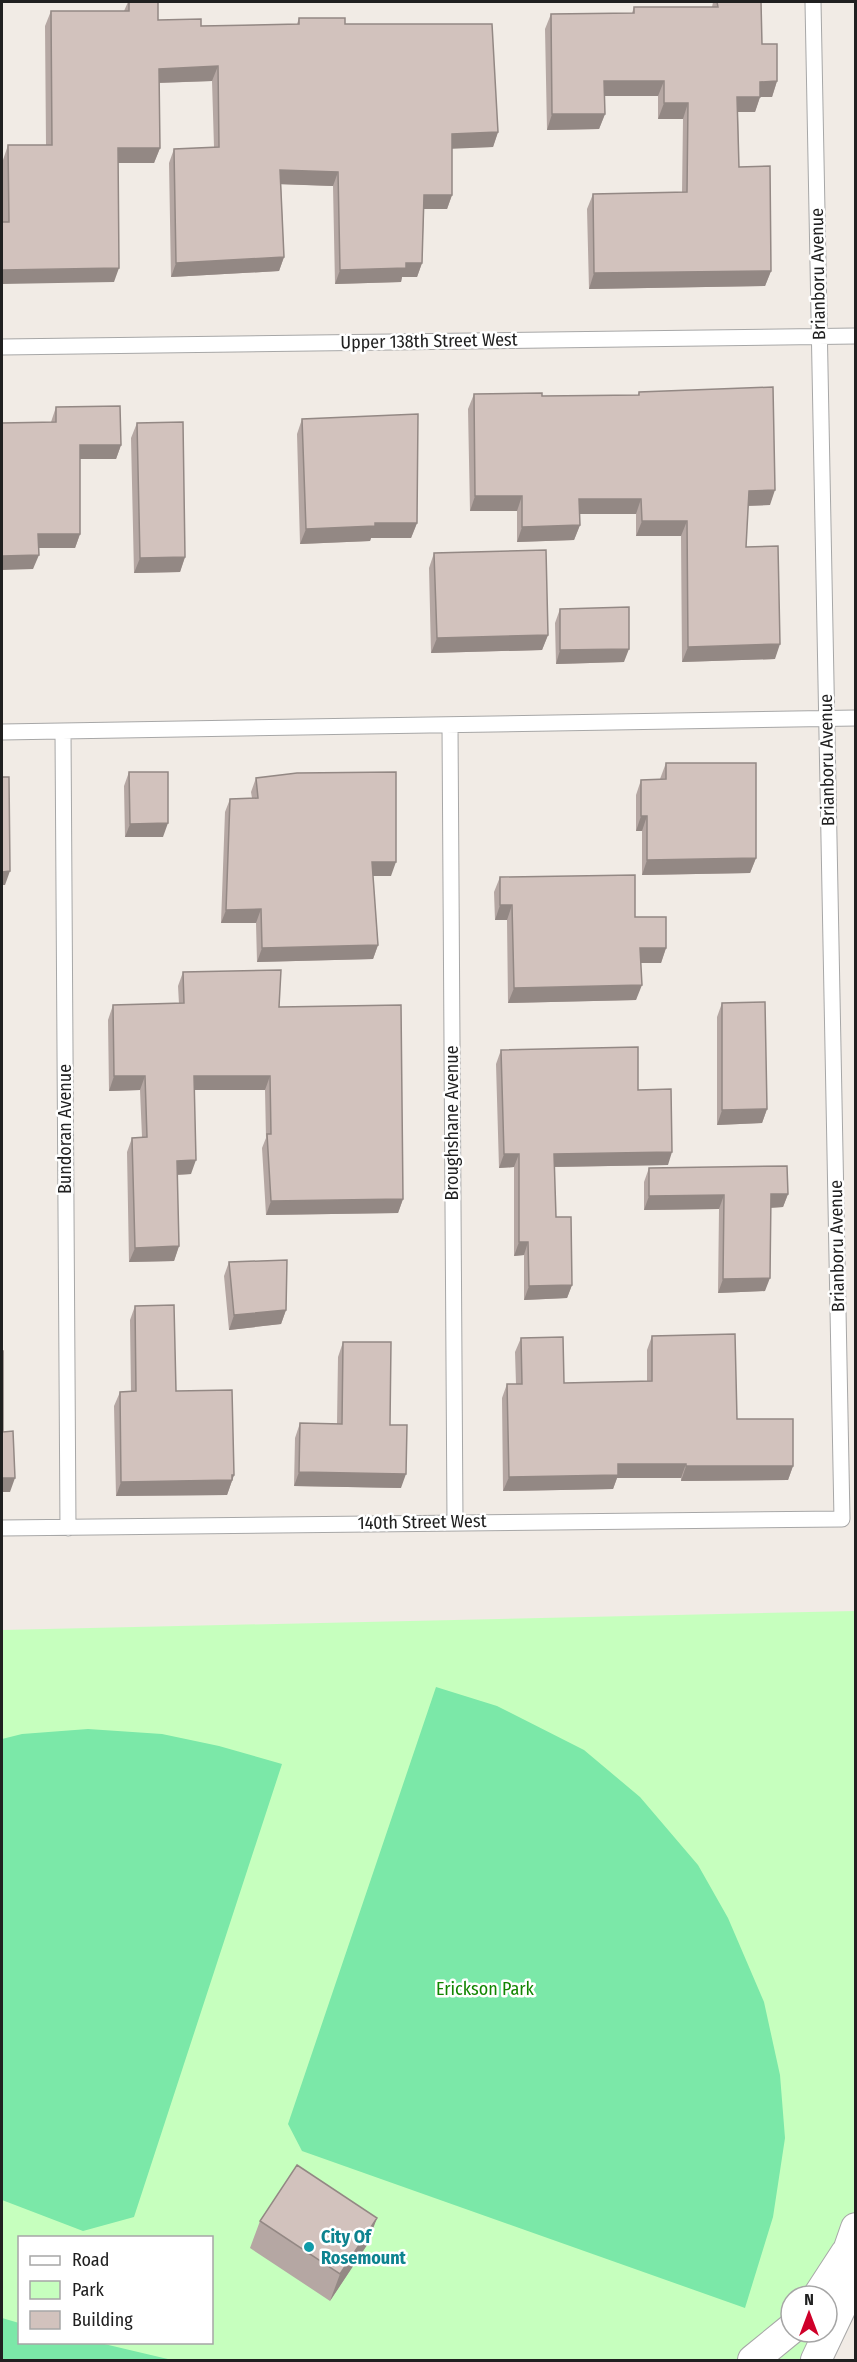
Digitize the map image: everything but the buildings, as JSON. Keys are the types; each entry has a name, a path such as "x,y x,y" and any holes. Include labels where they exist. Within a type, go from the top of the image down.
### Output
{"street":[{"path":"825,2284 852,2239"},
{"path":"816,2361 844,2301 852,2239"},
{"path":"753,2361 779,2339"}],"lane":[{"name":"Brianboru Avenue","path":"813,2 842,1519"},
{"name":"Upper 138th Street West","path":"2,347 855,336"},
{"path":"2,732 855,718"},
{"name":"Broughshane Avenue","path":"450,725 455,1522"},
{"name":"Bundoran Avenue","path":"63,731 68,1528"},
{"name":"140th Street West","path":"2,1528 842,1519"}],"green space":[{"name":"Erickson Park","path":"855,1611 856,2248 839,2298 839,2284 779,2284 779,2344 823,2344 818,2360 2,2360 2,1630"},
{"path":"436,1687 497,1706 584,1750 640,1797 698,1865 728,1918 764,2002 780,2075 785,2138 773,2217 745,2308 302,2151 288,2124"},
{"path":"88,1729 162,1734 219,1746 282,1764 134,2217 83,2231 2,2200 2,1739 22,1734"},
{"path":"2,2318 18,2323 18,2344 104,2344 172,2360 2,2360"}],"place":[{"name":"City Of Rosemount","path":"309,2247"}]}
